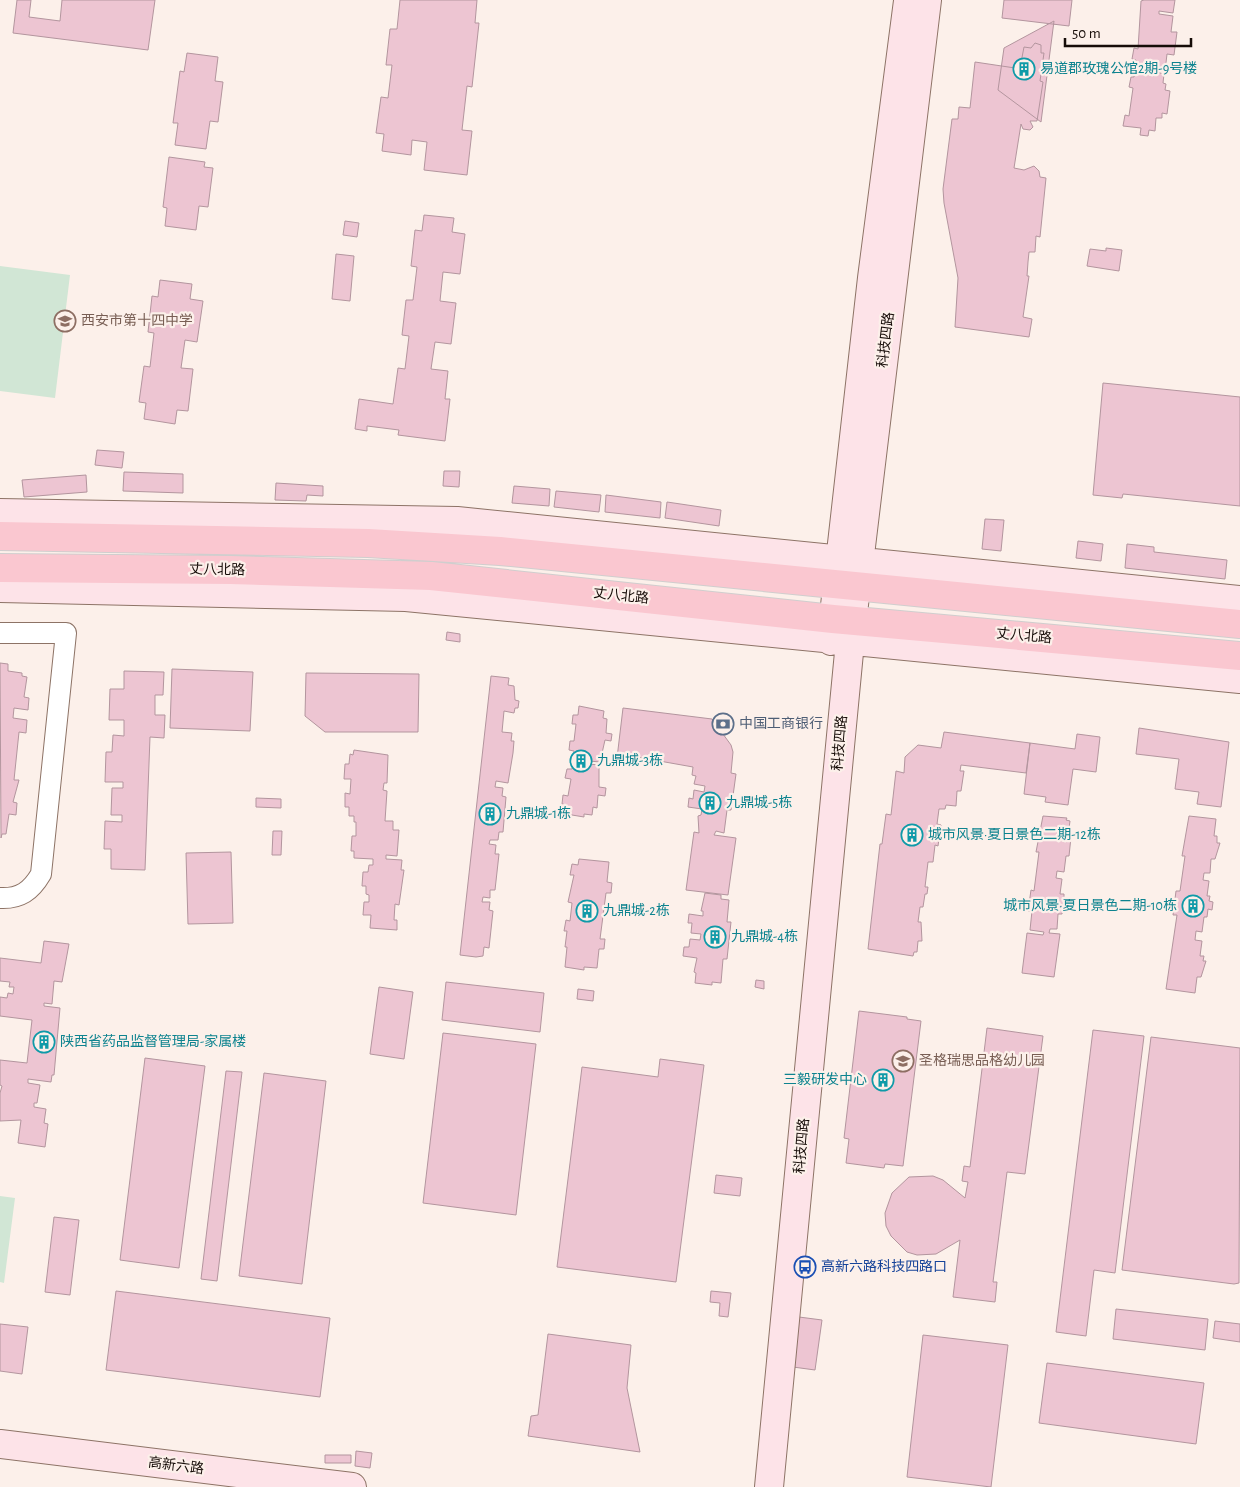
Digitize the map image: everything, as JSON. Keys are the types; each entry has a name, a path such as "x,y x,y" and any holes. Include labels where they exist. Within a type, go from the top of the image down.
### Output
{"main road":[{"path":"0,536 368,543 848,572 1240,624"},
{"name":"丈八北路","path":"0,568 230,570 431,576 841,629 1240,656"}],"street":[{"name":"科技四路","path":"848,572 872,278 908,0"},
{"name":"科技四路","path":"752,1487 841,629 927,0"},
{"path":"0,513 457,521 848,572 1240,600"},
{"path":"0,588 406,597 841,629 1240,679"},
{"name":"科技四路","path":"769,1487 841,629"},
{"path":"0,633 66,633 41,874 32,888 18,897 0,898"},
{"name":"高新六路","path":"0,1444 352,1487"}],"green space":[{"path":"0,266 70,275 55,398 0,391"},
{"path":"0,1196 15,1198 4,1283 0,1282"}],"building":[{"path":"17,0 31,0 29,17 60,21 62,0 155,0 148,50 13,33"},
{"path":"400,0 477,0 475,23 479,23 472,87 467,86 462,130 472,131 467,175 424,170 427,142 412,140 411,155 382,151 384,134 376,133 381,97 388,98 392,65 386,65 390,29 397,29"},
{"path":"1004,0 1072,0 1069,26 1002,18"},
{"path":"1175,0 1173,13 1159,11 1159,14 1173,16 1171,32 1177,32 1174,55 1167,54 1165,71 1156,70 1156,72 1164,74 1163,83 1166,84 1165,90 1170,91 1167,114 1162,113 1162,118 1156,118 1155,131 1149,130 1148,136 1140,135 1141,128 1123,126 1125,115 1129,116 1133,88 1129,87 1131,77 1134,77 1136,60 1132,59 1134,48 1138,49 1141,1"},
{"name":"易道郡玫瑰公馆2期-9号楼","path":"1054,21 1041,122 998,90 1004,48"},
{"path":"1035,43 1041,45 1041,53 1044,53 1040,81 1043,82 1037,121 1030,121 1033,127 1030,130 1023,129 1021,124 1014,168 1024,170 1034,166 1039,171 1040,177 1046,178 1040,237 1036,236 1035,252 1029,252 1027,276 1029,276 1023,317 1032,319 1029,337 955,327 958,278 943,189 952,119 958,119 959,107 970,108 975,62 1015,68 1015,72 1019,73 1024,47 1031,48"},
{"path":"187,53 218,57 215,81 223,82 218,122 210,121 206,149 175,145 178,123 173,123 180,71 184,72"},
{"path":"169,157 205,162 204,167 213,168 208,207 199,206 196,230 165,226 167,208 163,207"},
{"path":"424,215 454,218 452,232 465,234 460,274 443,272 440,301 456,303 451,344 435,342 431,369 448,371 445,399 450,399 445,441 398,435 399,430 367,426 367,431 355,429 359,399 393,404 398,368 405,369 409,336 402,335 406,300 413,300 417,267 411,266 415,230 422,231"},
{"path":"345,221 359,223 357,237 343,235"},
{"path":"1106,248 1122,250 1119,271 1087,266 1090,249 1106,251"},
{"path":"336,254 354,256 350,301 332,299"},
{"path":"160,280 192,284 190,299 203,301 197,342 185,340 181,368 193,369 188,411 177,410 175,424 144,419 146,403 139,402 144,366 150,367 154,333 148,332 152,296 158,297"},
{"path":"1103,383 1240,397 1240,506 1123,494 1122,498 1093,495"},
{"path":"97,450 124,452 122,468 95,465"},
{"path":"444,471 460,471 459,487 443,486"},
{"path":"124,472 183,474 183,493 123,491"},
{"path":"86,475 87,492 24,497 22,480"},
{"path":"276,483 323,486 323,496 307,495 306,501 275,500"},
{"path":"514,486 550,489 549,506 512,503"},
{"path":"556,491 601,495 599,512 554,507"},
{"path":"606,495 661,502 660,518 605,512"},
{"path":"667,502 721,510 719,526 665,518"},
{"path":"985,519 1004,520 1001,551 982,549"},
{"path":"1078,541 1103,544 1101,561 1076,558"},
{"path":"1127,544 1154,547 1154,552 1227,560 1225,579 1125,568"},
{"path":"447,632 460,634 460,642 446,640"},
{"path":"0,663 8,664 8,671 22,673 22,676 27,677 24,697 29,698 28,710 14,708 13,718 27,720 26,733 19,732 14,780 19,780 13,802 17,803 16,815 9,814 6,834 2,834 1,838"},
{"path":"172,669 253,672 250,731 170,728"},
{"path":"124,671 164,672 163,695 155,695 155,715 165,715 164,738 150,737 145,870 111,869 111,849 104,849 105,821 122,822 122,815 111,815 112,788 123,788 123,782 105,782 106,752 112,752 113,735 124,736 124,720 109,720 110,689 124,689"},
{"path":"306,673 419,674 418,732 325,732 305,716"},
{"name":"九鼎城-1栋","path":"491,676 509,678 508,685 514,686 515,700 519,701 518,708 515,708 514,713 504,711 502,732 512,733 511,741 514,741 513,753 508,783 496,781 495,787 503,788 502,796 506,797 503,832 499,832 498,840 490,840 489,844 496,845 495,854 499,854 495,890 490,890 490,898 483,897 482,902 490,902 489,910 493,911 489,948 484,947 483,956 476,957 460,955"},
{"name":"九鼎城-3栋","path":"579,706 604,711 603,718 607,719 606,733 612,734 611,741 605,740 600,762 589,761 589,764 599,765 599,787 606,788 605,796 598,795 597,808 593,807 592,815 584,814 584,817 566,814 567,805 562,804 563,795 568,796 571,779 565,778 567,769 572,769 574,751 569,750 570,741 574,741 576,724 572,724 573,715 578,715"},
{"name":"九鼎城-5栋","path":"623,708 712,719 731,745 733,752 731,773 736,774 731,810 727,810 724,833 716,831 714,835 736,838 728,895 686,890 694,832 699,833 698,816 701,815 702,809 688,807 689,798 693,799 694,790 704,792 705,786 694,784 696,776 692,775 693,767 637,757 630,759 617,758"},
{"path":"1139,728 1229,742 1221,807 1197,804 1199,792 1175,789 1179,759 1136,754"},
{"name":"城市风景·夏日景色二期-12栋","path":"944,732 1030,743 1026,773 961,765 960,771 964,771 961,791 957,791 956,806 946,805 945,809 939,809 937,824 941,825 938,846 935,845 933,862 928,862 925,887 928,887 927,894 925,894 923,907 920,907 918,922 921,922 922,941 918,941 917,952 914,952 913,956 868,949 880,844 882,844 886,814 891,815 896,771 904,773 905,757 918,745 941,748"},
{"path":"1077,734 1100,737 1096,772 1073,769 1068,805 1045,802 1046,797 1024,794 1030,743 1075,749"},
{"path":"354,750 388,755 387,783 384,783 383,790 387,791 385,821 393,821 393,830 399,830 397,856 386,855 386,859 402,860 401,870 404,870 399,905 395,904 394,920 397,920 397,930 370,928 371,915 363,915 364,902 369,902 369,895 366,894 366,886 362,886 363,872 368,872 369,865 373,865 373,859 354,858 354,851 351,851 352,836 356,836 356,822 354,822 354,816 349,816 349,807 345,807 345,793 350,794 351,779 344,779 345,764 349,764 350,754 353,755"},
{"path":"256,798 281,799 281,808 256,807"},
{"path":"1043,816 1067,818 1066,820 1070,821 1068,836 1071,837 1069,856 1066,856 1064,872 1057,871 1056,878 1062,879 1060,894 1064,894 1064,899 1062,914 1058,914 1057,929 1050,929 1049,933 1060,934 1054,977 1022,973 1027,933 1043,935 1044,932 1030,930 1032,911 1028,911 1031,890 1034,891 1039,852 1036,852"},
{"name":"城市风景·夏日景色二期-10栋","path":"1189,816 1216,819 1214,836 1217,836 1217,843 1220,843 1215,859 1211,859 1210,873 1204,873 1203,880 1209,881 1207,896 1210,896 1209,901 1213,902 1212,910 1208,909 1207,917 1204,917 1202,932 1196,931 1195,940 1202,941 1200,956 1204,956 1203,961 1206,961 1201,977 1197,977 1195,993 1166,989 1177,915 1173,915 1176,891 1180,891 1185,856 1182,856"},
{"path":"273,831 282,831 281,855 272,855"},
{"path":"231,852 233,923 188,924 186,853"},
{"name":"九鼎城-2栋","path":"579,859 609,862 607,882 612,883 611,893 606,893 600,939 605,939 604,949 599,949 597,968 584,967 584,970 565,967 567,931 564,931 566,920 570,921 572,903 568,902 574,875 570,875 572,864 578,865"},
{"name":"九鼎城-4栋","path":"705,893 721,895 721,899 729,900 727,922 731,922 727,959 723,959 721,983 712,982 712,985 695,983 696,973 694,972 697,958 683,956 684,947 689,947 690,939 700,940 701,934 691,933 692,923 688,923 689,914 703,916 703,911 701,911"},
{"name":"陕西省药品监督管理局-家属楼","path":"44,941 69,944 62,982 54,981 52,1004 44,1003 44,1006 60,1008 54,1075 52,1075 51,1082 28,1079 28,1083 40,1085 37,1103 34,1103 34,1107 46,1109 44,1123 48,1124 45,1147 18,1143 21,1120 0,1121 0,1093 2,1086 0,1085 0,1060 27,1063 32,1020 0,1016 0,997 7,998 8,993 13,994 14,987 9,987 10,982 0,981 0,958 41,963"},
{"path":"756,980 764,981 764,989 755,987"},
{"path":"446,982 544,993 540,1032 442,1020"},
{"path":"379,987 413,992 404,1059 370,1054"},
{"path":"578,989 594,991 593,1001 577,999"},
{"name":"三毅研发中心","path":"859,1011 907,1017 907,1019 921,1021 903,1166 885,1164 884,1168 846,1163 849,1139 844,1138"},
{"path":"987,1028 1043,1036 1025,1174 1007,1172 993,1282 997,1282 995,1302 953,1297 960,1240 936,1254 917,1255 907,1252 891,1236 886,1226 885,1213 892,1193 909,1177 933,1176 943,1180 965,1198 968,1182 962,1181 964,1166 970,1167"},
{"path":"1093,1030 1144,1036 1115,1273 1094,1270 1086,1336 1056,1332"},
{"path":"443,1033 536,1044 516,1215 423,1203"},
{"path":"1151,1037 1240,1048 1239,1283 1234,1284 1122,1270"},
{"path":"145,1058 205,1066 179,1268 120,1260"},
{"path":"660,1059 704,1065 676,1282 557,1267 582,1067 658,1077"},
{"path":"226,1071 242,1072 217,1281 201,1279"},
{"path":"264,1073 326,1081 302,1284 239,1276"},
{"path":"716,1175 742,1178 740,1196 714,1193"},
{"path":"54,1217 79,1220 70,1295 45,1292"},
{"path":"116,1291 330,1318 320,1397 106,1370"},
{"path":"711,1291 731,1293 728,1317 719,1316 720,1303 710,1302"},
{"path":"1116,1309 1208,1319 1205,1350 1113,1339"},
{"path":"799,1317 822,1320 815,1370 793,1367"},
{"path":"1215,1321 1240,1324 1240,1342 1213,1338"},
{"path":"0,1324 28,1327 22,1374 0,1371"},
{"path":"548,1334 631,1345 627,1388 640,1452 528,1436 531,1416 538,1415"},
{"path":"923,1335 1008,1345 991,1487 907,1477"},
{"path":"1047,1363 1204,1383 1196,1444 1039,1423"},
{"path":"356,1451 372,1453 370,1468 355,1466"},
{"path":"325,1455 351,1455 351,1463 325,1463"}],"place":[{"name":"易道郡玫瑰公馆2期-9号楼","path":"1024,69"},
{"name":"西安市第十四中学","path":"65,321"},
{"name":"中国工商银行","path":"723,724"},
{"name":"九鼎城-3栋","path":"581,761"},
{"name":"九鼎城-5栋","path":"710,803"},
{"name":"九鼎城-1栋","path":"490,814"},
{"name":"城市风景·夏日景色二期-12栋","path":"912,835"},
{"name":"城市风景·夏日景色二期-10栋","path":"1193,906"},
{"name":"九鼎城-2栋","path":"587,911"},
{"name":"九鼎城-4栋","path":"715,937"},
{"name":"陕西省药品监督管理局-家属楼","path":"44,1042"},
{"name":"圣格瑞思品格幼儿园","path":"903,1061"},
{"name":"三毅研发中心","path":"883,1080"},
{"name":"高新六路科技四路口","path":"805,1267"}]}
